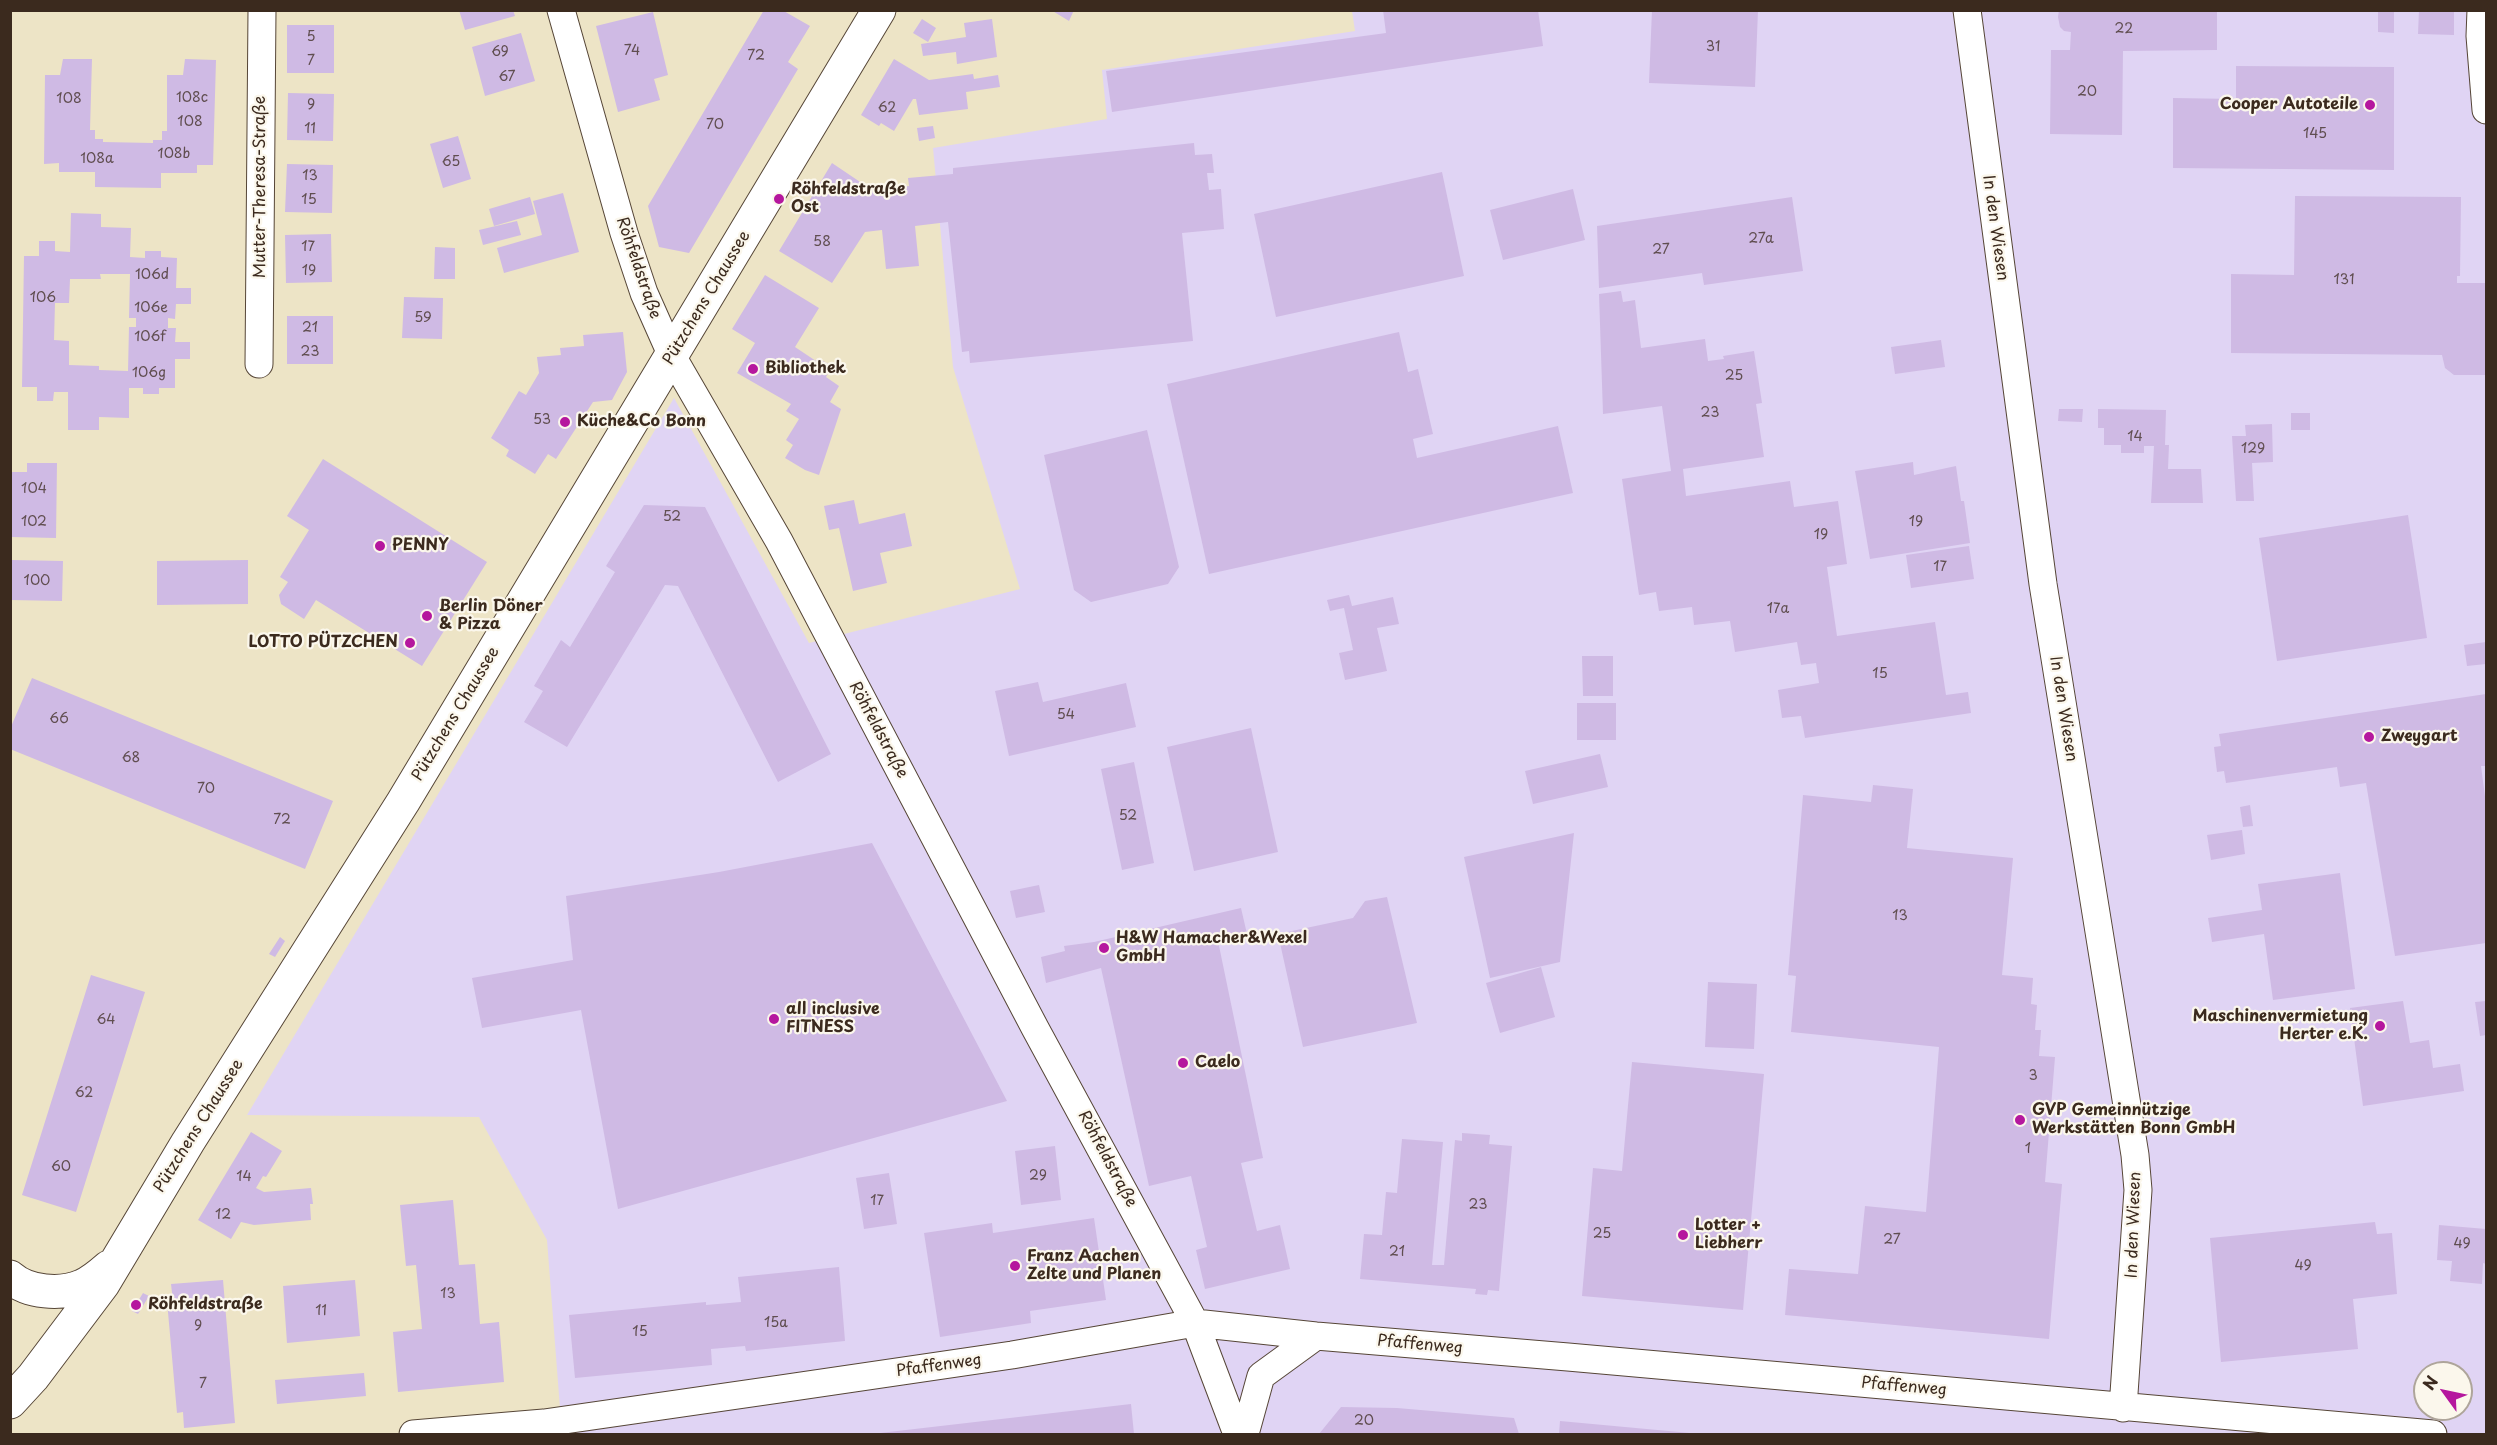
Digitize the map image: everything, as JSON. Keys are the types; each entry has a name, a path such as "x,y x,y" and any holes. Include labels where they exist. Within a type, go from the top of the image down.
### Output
{"street":[{"name":"Mutter-Theresa-Straße","path":"260,364 262,10"},
{"name":"Röhfeldstraße","path":"561,10 624,233 644,293 672,356 779,541 1035,1028 1195,1323 1237,1434"},
{"name":"Pützchens Chaussee","path":"10,1402 33,1377 103,1284 113,1264 404,802 879,10"},
{"name":"In den Wiesen","path":"1966,10 2043,584 2135,1155 2138,1190 2130,1329 2122,1408"},
{"path":"2481,10 2480,36 2487,110"},
{"path":"10,1277 17,1283 35,1289 56,1292 81,1286 113,1264"},
{"name":"Pfaffenweg","path":"412,1434 544,1423 1012,1355 1195,1323 1316,1336 2433,1434"},
{"path":"1245,1434 1261,1376 1316,1336"}],"shaded area":[{"path":"1352,11 2486,11 2486,1434 562,1434 547,1240 479,1117 247,1115 674,398 809,643 1020,589 953,367 933,148 1107,119 1102,70 1355,31"}],"building":[{"path":"459,10 513,10 515,16 465,30"},
{"path":"764,10 782,10 810,26 788,62 798,69 689,253 659,247 648,206"},
{"path":"1051,10 1074,10 1069,21"},
{"path":"1383,10 1538,10 1543,46 1112,112 1106,71 1386,33"},
{"path":"1652,10 1758,10 1755,87 1649,83"},
{"path":"2059,10 2217,10 2217,50 2123,51 2122,135 2050,134 2051,50 2070,50 2071,32 2064,31 2060,27"},
{"path":"2378,10 2394,10 2394,33 2378,32"},
{"path":"2419,10 2454,10 2454,35 2418,34"},
{"path":"653,12 668,75 654,79 660,100 618,112 596,26"},
{"path":"922,19 936,28 928,42 913,33"},
{"path":"992,19 997,57 957,64 956,52 923,56 921,44 966,37 964,23"},
{"path":"287,25 334,25 334,73 287,73"},
{"path":"521,33 535,81 485,96 472,47"},
{"path":"63,59 92,59 90,130 95,130 95,139 103,139 103,142 153,143 153,140 162,140 162,131 167,131 167,75 183,75 185,59 216,60 213,165 197,165 197,173 161,173 161,188 95,187 95,172 59,172 59,163 44,164 45,75 60,75"},
{"path":"894,59 929,80 973,74 974,79 998,75 1000,87 966,92 968,109 919,115 916,99 913,99 894,131 881,123 879,126 861,115"},
{"path":"2236,66 2394,67 2394,170 2173,168 2173,98 2236,99"},
{"path":"288,93 334,94 333,141 287,140"},
{"path":"933,126 935,138 919,141 917,128"},
{"path":"458,136 471,179 443,188 430,144"},
{"path":"1194,143 1195,155 1212,154 1214,173 1207,173 1209,190 1221,189 1224,229 1182,233 1193,341 970,363 969,351 962,352 948,222 915,226 919,266 886,269 882,230 865,232 832,283 779,251 832,163 872,190 909,186 908,178 953,174 953,168"},
{"path":"287,164 333,165 332,213 285,212"},
{"path":"1442,172 1464,276 1276,317 1254,214"},
{"path":"1573,189 1585,240 1503,260 1490,210"},
{"path":"563,193 579,252 504,273 497,248 542,235 533,201"},
{"path":"2295,196 2461,197 2460,276 2457,276 2457,283 2486,283 2486,375 2454,375 2445,368 2442,355 2231,353 2231,274 2294,275"},
{"path":"530,197 535,214 494,226 489,209"},
{"path":"1792,197 1803,271 1704,285 1702,273 1599,288 1597,226"},
{"path":"71,213 101,214 101,227 131,228 130,257 145,258 145,251 161,251 161,257 177,258 176,288 191,288 191,304 176,304 175,319 168,318 168,328 176,328 175,342 190,342 190,359 175,359 175,388 159,388 159,394 143,394 143,388 129,388 129,418 99,417 99,430 68,430 68,392 54,392 53,401 37,401 37,387 22,387 24,256 39,256 39,241 55,241 55,251 70,252","holes":["100,274 130,274 129,318 136,318 136,327 129,327 128,371 99,370 99,366 69,365 69,341 54,340 55,303 69,303 70,279 101,279"]},
{"path":"517,221 521,235 483,245 479,230"},
{"path":"331,234 332,282 286,283 285,235"},
{"path":"435,247 455,248 455,279 434,279"},
{"path":"765,275 819,308 795,347 816,361 818,358 832,366 826,377 839,386 830,402 841,409 819,475 785,458 793,445 786,440 799,419 786,411 791,404 737,373 755,343 732,329"},
{"path":"1621,291 1623,302 1635,300 1641,348 1705,339 1708,361 1754,351 1762,403 1756,404 1764,457 1683,469 1686,496 1790,481 1794,507 1838,501 1847,564 1827,567 1837,636 1935,622 1946,695 1968,692 1971,713 1805,738 1801,716 1782,718 1778,690 1819,683 1816,663 1801,665 1797,642 1735,652 1730,621 1694,625 1692,607 1659,611 1656,592 1639,595 1622,479 1671,471 1662,406 1603,414 1599,294"},
{"path":"404,297 443,298 442,339 402,338"},
{"path":"287,316 333,316 333,364 287,364"},
{"path":"623,332 627,372 612,400 593,402 556,459 548,454 535,474 506,456 509,450 491,438 519,391 526,395 539,373 537,357 561,355 560,348 584,346 583,335"},
{"path":"1399,332 1408,372 1418,369 1433,434 1413,439 1417,458 1558,426 1573,493 1209,574 1167,384"},
{"path":"1941,340 1945,367 1895,374 1891,347"},
{"path":"2059,409 2083,409 2082,422 2058,421"},
{"path":"2098,409 2166,410 2165,445 2169,445 2168,469 2201,469 2203,503 2151,503 2154,446 2144,446 2144,453 2121,453 2121,445 2104,445 2104,428 2098,428"},
{"path":"2291,413 2310,413 2310,430 2291,430"},
{"path":"2272,424 2273,462 2252,463 2254,501 2236,501 2232,436 2246,436 2245,425"},
{"path":"1147,430 1179,567 1168,584 1091,602 1074,590 1044,455"},
{"name":"PENNY","path":"323,459 487,562 422,666 316,600 304,619 281,604 279,595 288,582 280,577 309,530 287,516"},
{"path":"1913,462 1914,475 1956,466 1970,543 1870,559 1855,471"},
{"path":"27,463 57,463 56,538 11,537 12,472 27,472"},
{"path":"854,500 859,524 905,513 912,546 880,553 887,583 853,591 839,528 829,530 824,506"},
{"path":"644,505 705,507 831,754 778,782 678,586 665,585 567,747 524,722 543,691 534,686 561,640 570,647 615,572 606,566"},
{"path":"2408,515 2427,638 2277,661 2259,538"},
{"path":"1969,546 1974,579 1911,588 1906,555"},
{"path":"12,560 63,561 62,601 11,600"},
{"path":"248,560 248,604 157,605 157,561"},
{"path":"1349,595 1352,606 1393,597 1399,624 1377,628 1387,671 1345,680 1339,653 1353,650 1344,608 1330,611 1327,600"},
{"path":"2486,642 2486,664 2467,666 2464,645"},
{"path":"1582,656 1613,656 1613,696 1583,696"},
{"path":"32,678 333,801 305,869 10,749 10,729"},
{"path":"1038,682 1043,702 1126,683 1136,727 1009,756 995,691"},
{"path":"2486,694 2486,766 2481,766 2486,804 2486,943 2395,956 2366,783 2340,787 2337,767 2226,783 2224,771 2217,772 2214,747 2221,746 2219,734"},
{"path":"1577,703 1616,703 1616,740 1577,740"},
{"path":"1251,728 1278,852 1194,871 1167,747"},
{"path":"1600,754 1608,787 1533,804 1525,771"},
{"path":"1134,762 1154,863 1122,870 1101,769"},
{"path":"1873,785 1913,789 1907,848 2013,858 2002,975 2033,978 2031,1004 2037,1005 2035,1030 2041,1030 2039,1056 2055,1057 2045,1182 2062,1184 2049,1339 1785,1315 1789,1269 1858,1274 1865,1206 1926,1212 1939,1047 1791,1032 1796,976 1788,975 1803,795 1871,802"},
{"path":"2250,805 2253,826 2243,827 2240,807"},
{"path":"2242,830 2245,854 2211,860 2207,835"},
{"path":"1574,833 1560,962 1490,978 1464,857"},
{"name":"all inclusive FITNESS","path":"872,843 1007,1101 618,1209 581,1010 482,1028 472,978 573,960 566,896 719,872"},
{"path":"2340,873 2355,989 2273,1000 2264,934 2212,942 2208,918 2262,910 2258,884"},
{"path":"1039,885 1045,912 1016,918 1010,891"},
{"path":"1387,897 1417,1023 1303,1047 1278,934 1353,918 1365,901"},
{"name":"Caelo","path":"1241,908 1247,934 1218,941 1263,1158 1241,1163 1257,1231 1280,1225 1290,1269 1205,1289 1196,1250 1207,1247 1191,1176 1149,1186 1101,968 1046,983 1041,957 1065,951 1064,946 1094,942"},
{"path":"280,937 285,941 275,957 269,954"},
{"path":"1541,967 1555,1017 1500,1033 1486,983"},
{"path":"91,975 145,992 76,1212 22,1195"},
{"path":"1708,982 1757,984 1754,1049 1705,1047"},
{"path":"2403,1001 2410,1043 2429,1040 2433,1068 2460,1064 2464,1091 2363,1106 2350,1008"},
{"path":"2486,1001 2486,1035 2480,1036 2475,1002"},
{"name":"Lotter + Liebherr","path":"1632,1062 1764,1074 1743,1310 1582,1296 1593,1168 1622,1171"},
{"path":"251,1132 282,1151 266,1177 263,1176 256,1188 264,1192 311,1188 313,1204 310,1204 311,1220 254,1225 241,1222 231,1239 198,1220"},
{"path":"1462,1133 1490,1135 1489,1144 1512,1146 1499,1291 1488,1290 1487,1295 1475,1294 1476,1289 1360,1279 1364,1234 1382,1235 1386,1192 1397,1193 1402,1139 1443,1142 1432,1265 1444,1265 1455,1140 1462,1141"},
{"path":"1055,1146 1061,1200 1021,1205 1015,1151"},
{"path":"889,1173 897,1224 864,1229 856,1178"},
{"path":"453,1200 459,1265 475,1264 480,1324 499,1322 504,1382 398,1392 393,1332 422,1329 416,1265 406,1266 400,1205"},
{"name":"Franz Aachen Zelte und Planen","path":"1094,1218 1106,1300 1030,1311 1031,1323 940,1337 924,1233 992,1223 993,1233"},
{"path":"2375,1222 2377,1234 2392,1233 2397,1294 2353,1299 2358,1349 2221,1362 2210,1238"},
{"path":"2439,1225 2486,1229 2486,1264 2483,1263 2482,1284 2450,1281 2452,1261 2437,1260"},
{"path":"839,1267 845,1341 746,1351 745,1346 711,1349 712,1365 575,1378 569,1315 706,1302 706,1305 741,1302 738,1277"},
{"path":"223,1280 235,1423 184,1428 183,1412 177,1413 167,1301 173,1301 171,1284"},
{"path":"355,1280 360,1336 287,1343 283,1286"},
{"path":"143,1293 149,1296 138,1314 132,1311"},
{"path":"364,1373 366,1396 277,1404 275,1380"},
{"path":"1131,1404 1134,1434 880,1434 880,1433"},
{"path":"1341,1407 1397,1408 1514,1418 1519,1434 1319,1434"},
{"path":"1560,1421 1690,1433 1690,1434 1559,1434"}],"place":[{"name":"Cooper Autoteile","path":"2370,105"},
{"name":"Röhfeldstraße Ost","path":"779,199"},
{"name":"Bibliothek","path":"753,369"},
{"name":"Küche&Co Bonn","path":"565,422"},
{"name":"PENNY","path":"380,546"},
{"name":"Berlin Döner & Pizza","path":"427,616"},
{"name":"LOTTO PÜTZCHEN","path":"410,643"},
{"name":"Zweygart","path":"2369,737"},
{"name":"H&W Hamacher&Wexel GmbH","path":"1104,948"},
{"name":"all inclusive FITNESS","path":"774,1019"},
{"name":"Maschinenvermietung Herter e.K.","path":"2380,1026"},
{"name":"Caelo","path":"1183,1063"},
{"name":"GVP Gemeinnützige Werkstätten Bonn GmbH","path":"2020,1120"},
{"name":"Lotter + Liebherr","path":"1683,1235"},
{"name":"Franz Aachen Zelte und Planen","path":"1015,1266"},
{"name":"Röhfeldstraße","path":"136,1305"}]}
